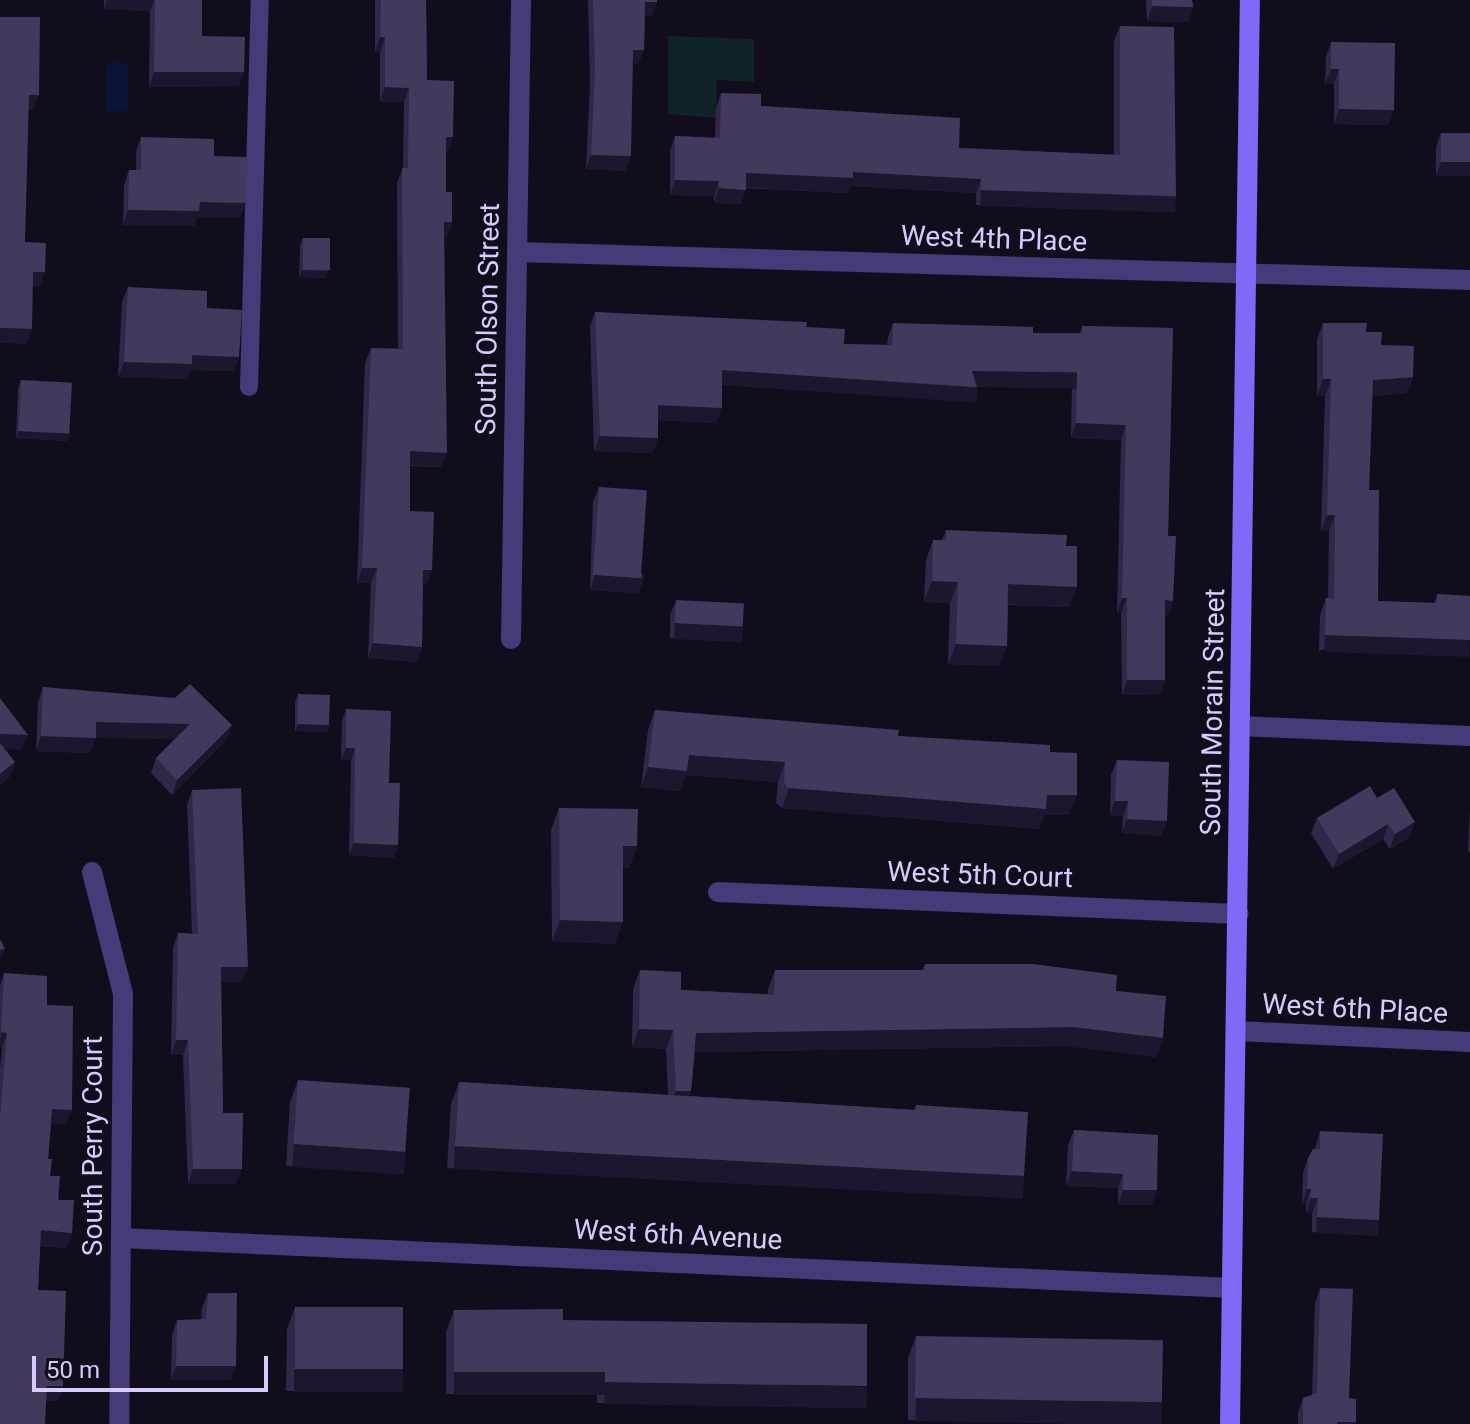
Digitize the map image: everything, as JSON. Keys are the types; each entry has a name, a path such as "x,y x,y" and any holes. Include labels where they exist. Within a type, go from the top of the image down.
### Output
{"street":[{"name":"South Olson Street","path":"511,639 521,0"},
{"name":"South Morain Street","path":"1230,1424 1250,0"},
{"name":"West 4th Place","path":"517,252 1470,280"},
{"path":"1240,726 1470,736"},
{"name":"South Perry Court","path":"92,872 123,994 119,1424"},
{"name":"West 5th Court","path":"718,892 1239,914"},
{"name":"West 6th Place","path":"1237,1031 1470,1042"},
{"name":"West 6th Avenue","path":"121,1238 1232,1288"}],"lane":[{"path":"249,387 260,0"}],"green space":[{"path":"668,36 754,39 754,82 717,80 716,118 668,114"}],"water":[{"path":"114,60 129,66 128,111 106,111 107,65"}],"building":[{"path":"155,0 202,0 202,36 245,37 244,72 154,72"},
{"path":"381,0 426,0 427,80 454,81 453,137 446,137 446,192 452,192 452,222 444,222 447,453 410,451 410,511 434,512 432,570 423,570 422,647 373,643 377,568 362,568 371,348 403,349 402,168 408,168 409,88 385,87 385,37 380,37"},
{"path":"593,0 657,0 645,2 644,50 633,50 631,156 591,155 595,69"},
{"path":"1152,0 1192,0 1193,7 1152,6"},
{"path":"0,17 40,17 39,95 29,95 25,242 46,243 45,272 33,272 32,329 0,328"},
{"path":"1120,26 1174,27 1176,196 981,190 981,179 853,172 853,178 746,173 746,190 719,188 719,181 675,180 675,136 720,138 721,93 761,94 761,106 960,118 959,148 1120,155"},
{"path":"1331,42 1395,43 1394,110 1339,109 1339,69 1331,69"},
{"path":"1441,133 1470,133 1470,162 1441,162"},
{"path":"141,137 214,139 214,156 248,157 246,203 200,202 199,211 128,210 129,170 141,170"},
{"path":"303,238 330,238 330,270 303,270"},
{"path":"128,287 207,291 207,308 242,310 239,357 192,355 192,364 124,362"},
{"path":"595,312 807,322 806,327 845,329 844,344 892,345 893,323 1033,327 1033,333 1082,333 1082,326 1173,328 1168,536 1176,536 1173,601 1165,600 1165,680 1127,680 1127,598 1122,598 1126,425 1076,423 1077,372 972,371 977,387 722,370 722,408 658,405 658,438 600,436"},
{"path":"1323,323 1367,323 1366,332 1382,332 1381,345 1414,346 1413,377 1373,380 1369,490 1379,490 1378,601 1437,603 1437,594 1470,596 1470,640 1325,635 1326,598 1334,599 1335,515 1327,515 1331,379 1323,379"},
{"path":"21,380 72,383 69,434 18,431"},
{"path":"599,487 647,490 641,578 593,575"},
{"path":"946,530 1067,535 1066,546 1077,546 1077,587 1008,584 1007,646 956,644 958,582 932,581 933,540 946,540"},
{"path":"676,600 744,604 743,627 675,623"},
{"path":"190,684 232,725 177,780 156,758 190,724 96,722 96,738 41,736 43,687 175,698"},
{"path":"298,694 330,695 329,725 297,724"},
{"path":"0,698 28,735 0,734"},
{"path":"346,709 391,711 389,783 400,783 398,845 354,843 355,748 346,748"},
{"path":"655,710 899,730 898,736 1050,745 1050,752 1077,753 1077,795 1047,795 1046,809 789,788 784,783 785,762 689,755 687,771 648,767"},
{"path":"0,743 15,762 0,774"},
{"path":"1117,760 1169,762 1167,821 1127,819 1128,801 1115,801"},
{"path":"1370,786 1377,798 1394,788 1415,822 1395,834 1388,824 1339,854 1317,818"},
{"path":"241,788 248,967 221,967 223,1113 243,1113 242,1169 193,1169 188,1040 176,1040 178,933 198,934 192,790"},
{"path":"559,808 638,809 637,846 623,846 623,922 560,920"},
{"path":"925,964 1033,964 1117,975 1116,991 1166,996 1163,1038 1074,1027 696,1033 691,1091 676,1091 673,1030 639,1029 640,970 681,972 681,990 774,995 775,970 925,970"},
{"path":"4,973 47,976 47,1005 73,1006 72,1110 52,1109 48,1159 52,1159 50,1176 60,1176 58,1200 74,1200 72,1233 41,1230 38,1290 66,1291 63,1386 47,1386 45,1424 0,1424 0,1118 7,1033 1,1032"},
{"path":"298,1080 410,1088 405,1152 294,1144"},
{"path":"459,1082 916,1110 916,1105 1028,1112 1024,1176 455,1146"},
{"path":"1074,1130 1158,1135 1157,1190 1123,1190 1123,1174 1072,1171"},
{"path":"1320,1131 1383,1134 1379,1220 1317,1217 1318,1198 1311,1198 1311,1189 1307,1189 1308,1158 1313,1149 1320,1149"},
{"path":"1320,1288 1353,1289 1349,1398 1356,1399 1356,1422 1303,1424 1303,1398 1317,1393"},
{"path":"208,1293 237,1293 236,1366 176,1366 177,1320 206,1319"},
{"path":"295,1307 403,1307 403,1369 295,1369"},
{"path":"563,1309 563,1320 867,1324 867,1386 605,1382 605,1372 454,1372 454,1310"},
{"path":"916,1336 1163,1340 1162,1402 915,1398"}]}
